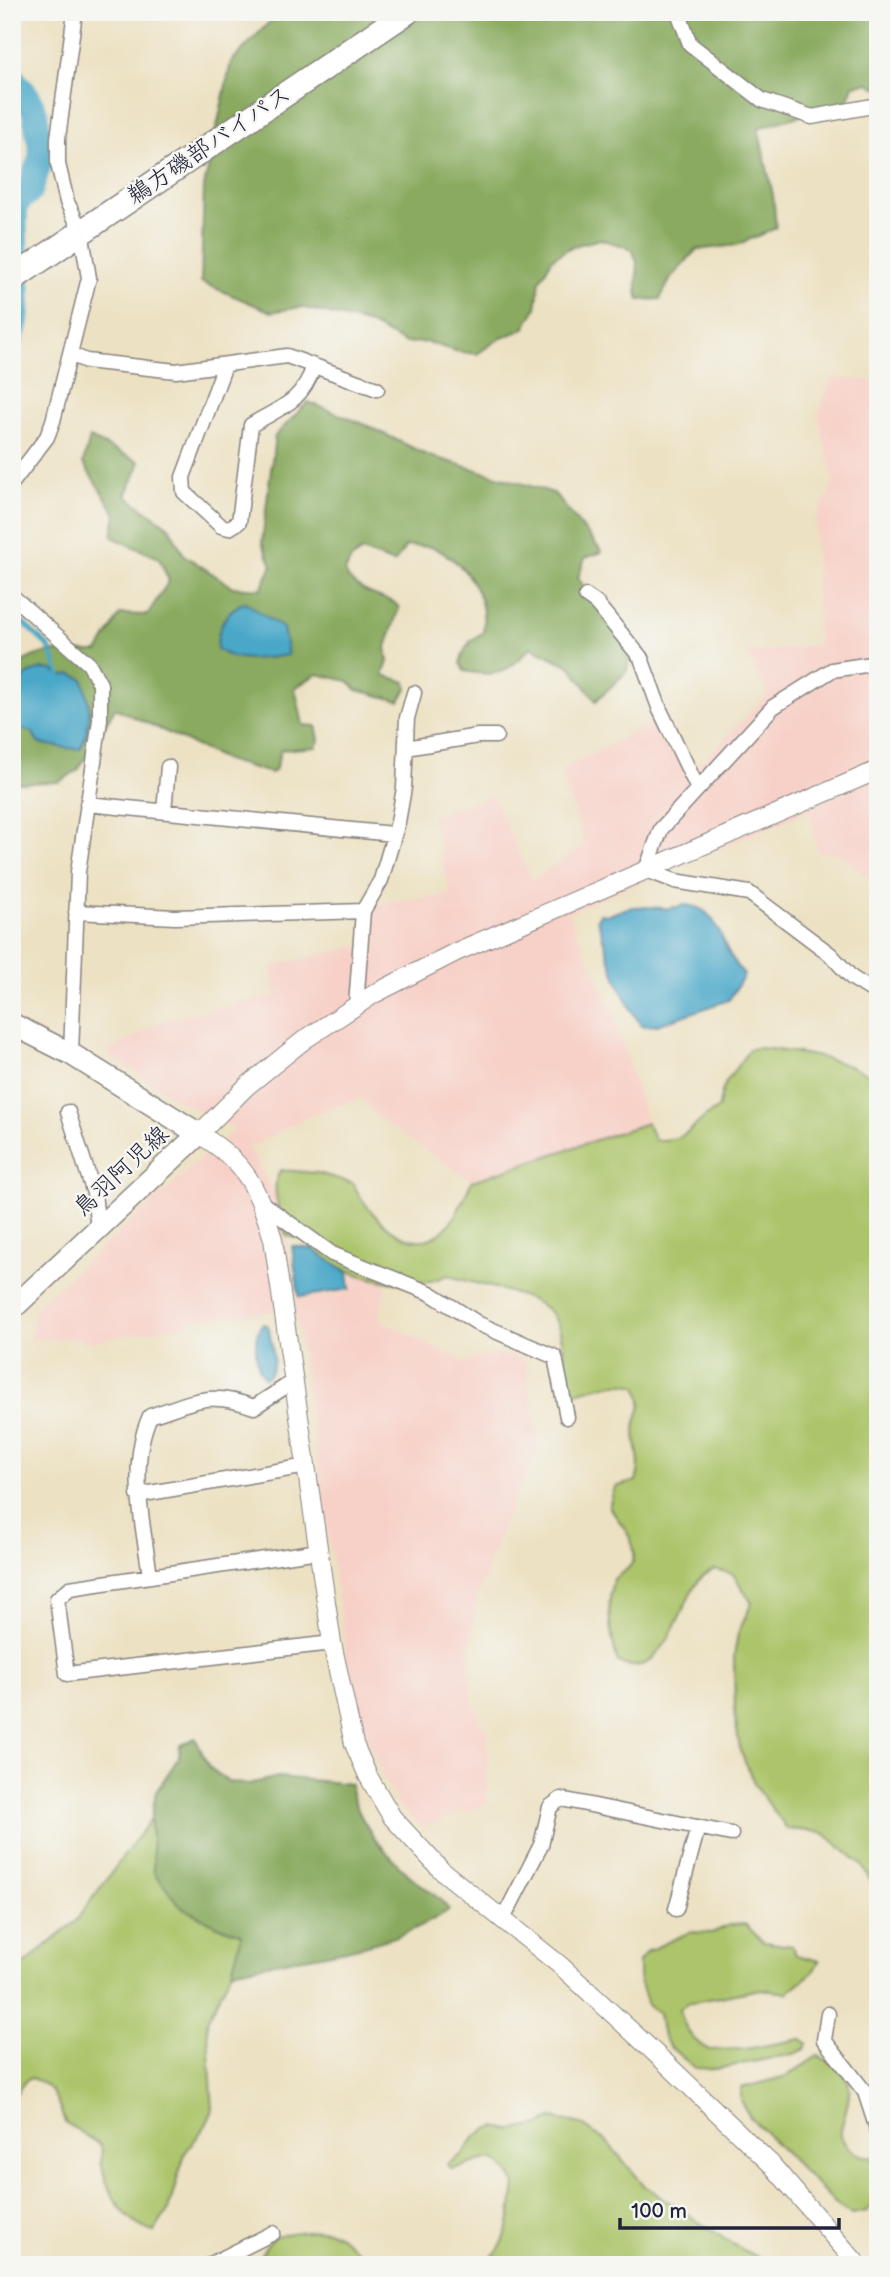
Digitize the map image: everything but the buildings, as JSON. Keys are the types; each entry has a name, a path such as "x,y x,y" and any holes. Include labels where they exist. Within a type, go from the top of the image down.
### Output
{"highway":[{"name":"鵜方磯部バイパス","path":"12,279 407,12"}],"main road":[{"name":"鳥羽阿児線","path":"12,1024 71,1054 199,1134 12,1309"}],"street":[{"path":"12,483 47,437 89,278 81,231 67,202 58,163 58,138 75,12"},
{"path":"678,12 691,44 762,100 812,117 878,105"},
{"path":"70,354 86,361 176,371 287,356 377,389"},
{"path":"225,365 182,486 184,492 221,526 229,528 239,522 251,425 299,396 306,389 314,366"},
{"path":"12,596 89,664 100,684 100,720 78,872 71,1054"},
{"path":"586,596 596,603 641,658 660,710 697,787"},
{"path":"646,870 661,829 773,707 808,682 840,667 878,663"},
{"path":"356,1006 363,911 382,880 401,808 407,718 414,693"},
{"path":"406,748 478,736 496,736"},
{"path":"164,811 168,767"},
{"path":"858,2265 762,2155 562,1966 441,1870 392,1816 368,1776 354,1744 343,1706 273,1239 263,1204 241,1164 222,1147 199,1134 247,1086 304,1040 356,1006 456,952 878,770"},
{"path":"87,804 393,834"},
{"path":"646,870 675,881 749,893 830,954 852,978 878,994"},
{"path":"76,912 175,917 363,911"},
{"path":"68,1112 94,1193 97,1229"},
{"path":"263,1204 332,1254 430,1293 479,1324 555,1357 567,1417"},
{"path":"150,1575 138,1494 142,1432 150,1416 211,1397 228,1397 254,1407 294,1381"},
{"path":"138,1494 307,1465"},
{"path":"319,1552 70,1588 57,1599 66,1674 332,1643"},
{"path":"502,1921 541,1845 550,1807 555,1801 561,1799 731,1834"},
{"path":"676,1909 698,1827"},
{"path":"828,2014 824,2040 865,2092 878,2132"},
{"path":"209,2265 273,2233"}],"shaded area":[{"path":"832,378 878,381 878,882 875,884 841,854 818,852 809,810 568,913 612,1011 647,1123 472,1181 378,1118 362,1098 315,1113 248,1148 276,1195 286,1236 293,1300 352,1291 351,1271 386,1283 379,1320 463,1362 497,1353 525,1360 539,1446 502,1527 476,1600 469,1658 472,1701 488,1734 487,1804 420,1827 400,1806 383,1777 353,1702 295,1309 191,1320 183,1325 90,1342 69,1338 31,1340 35,1307 235,1129 180,1101 106,1053 164,1020 276,995 271,966 364,945 371,904 451,895 432,816 492,796 532,880 585,845 561,770 664,716 697,766 768,694 747,653 818,645 815,521 834,481 818,415"}],"green space":[{"path":"279,12 878,12 878,89 869,83 853,85 847,102 758,128 773,195 776,228 737,245 696,250 671,278 660,299 639,300 638,270 632,249 601,239 573,246 553,258 540,280 536,308 524,329 499,339 477,354 455,351 427,342 405,343 367,323 301,307 271,312 201,282 204,187 231,62"},
{"path":"308,402 366,425 427,455 554,493 602,552 585,558 578,578 631,655 626,672 596,701 570,666 531,647 502,671 486,674 464,671 460,663 463,653 471,641 483,633 484,620 478,594 465,572 446,554 431,547 406,546 394,563 362,551 351,559 345,572 360,588 395,603 399,608 386,647 388,662 383,675 406,682 407,688 400,701 357,690 348,681 317,674 295,688 303,725 316,726 319,740 316,747 281,750 275,771 270,773 226,760 115,708 78,770 59,782 19,783 12,775 12,672 20,664 40,654 63,651 98,652 120,614 147,615 169,581 159,558 112,537 116,514 83,463 90,438 140,462 126,496 169,527 184,555 233,587 261,589 272,565 262,543 275,436"},
{"path":"759,1048 820,1057 878,1079 878,1893 861,1864 822,1832 787,1829 755,1785 740,1750 735,1717 734,1657 738,1633 752,1603 733,1574 715,1569 701,1578 669,1637 648,1662 634,1666 618,1662 610,1621 611,1591 613,1580 632,1563 634,1555 630,1538 609,1507 615,1487 636,1481 638,1474 635,1430 641,1400 637,1386 613,1384 576,1393 567,1388 563,1344 555,1319 548,1310 522,1296 447,1275 431,1281 413,1283 370,1278 350,1271 331,1262 305,1239 286,1236 276,1193 277,1176 281,1170 318,1173 353,1183 368,1207 391,1230 418,1240 432,1238 453,1219 472,1181 647,1123 655,1140 683,1135 719,1107 723,1089 730,1076 749,1049"},
{"path":"195,1738 209,1767 229,1782 249,1784 278,1777 350,1784 364,1821 380,1844 408,1874 449,1910 424,1924 371,1944 232,1971 242,1934 215,1925 180,1906 154,1873 151,1819 156,1792 179,1757 180,1746"},
{"path":"151,1819 154,1873 215,1925 243,1934 232,1971 207,2021 213,2110 206,2125 185,2153 168,2210 154,2232 135,2223 119,2206 108,2187 101,2163 101,2145 65,2122 54,2095 45,2085 31,2078 26,2080 12,2099 12,1974 75,1922"},
{"path":"745,1924 763,1942 792,1946 796,1955 819,1961 813,1972 787,1993 761,1989 688,2003 680,2009 683,2022 693,2038 709,2050 746,2049 801,2039 807,2043 805,2049 793,2054 715,2069 695,2068 669,2046 662,2033 659,2013 648,2006 639,1977 639,1961 648,1951 690,1932 712,1933 729,1925"},
{"path":"818,2056 842,2071 847,2080 849,2099 840,2135 843,2141 855,2152 878,2158 878,2198 867,2211 851,2214 839,2207 749,2116 741,2100 741,2088 787,2076"},
{"path":"552,2118 581,2124 607,2142 645,2186 732,2244 758,2258 783,2259 792,2265 481,2265 491,2258 504,2240 511,2217 515,2183 500,2163 493,2160 478,2161 451,2169 447,2165 464,2153 474,2138 487,2129 496,2127 511,2130 541,2125"},
{"path":"327,2230 340,2236 374,2265 252,2265 276,2237"}],"water":[{"path":"245,602 283,628 288,655 242,658 233,657 217,649 218,634 223,621 232,610"},
{"path":"42,669 53,670 60,676 72,674 83,679 88,697 89,723 80,749 38,743 33,733 12,725 12,689 30,673"},
{"path":"694,906 708,914 731,958 744,975 729,1000 657,1025 642,1026 620,988 597,919 600,914 633,907 671,908"},
{"path":"292,1246 312,1249 348,1272 350,1289 299,1297"},
{"path":"262,1324 269,1329 273,1356 272,1369 265,1378 256,1352 257,1336"}],"waterway":[{"path":"12,78 28,97 35,113 42,154 30,191 16,202 17,306 12,334"},
{"path":"12,613 49,647 60,676"}]}
